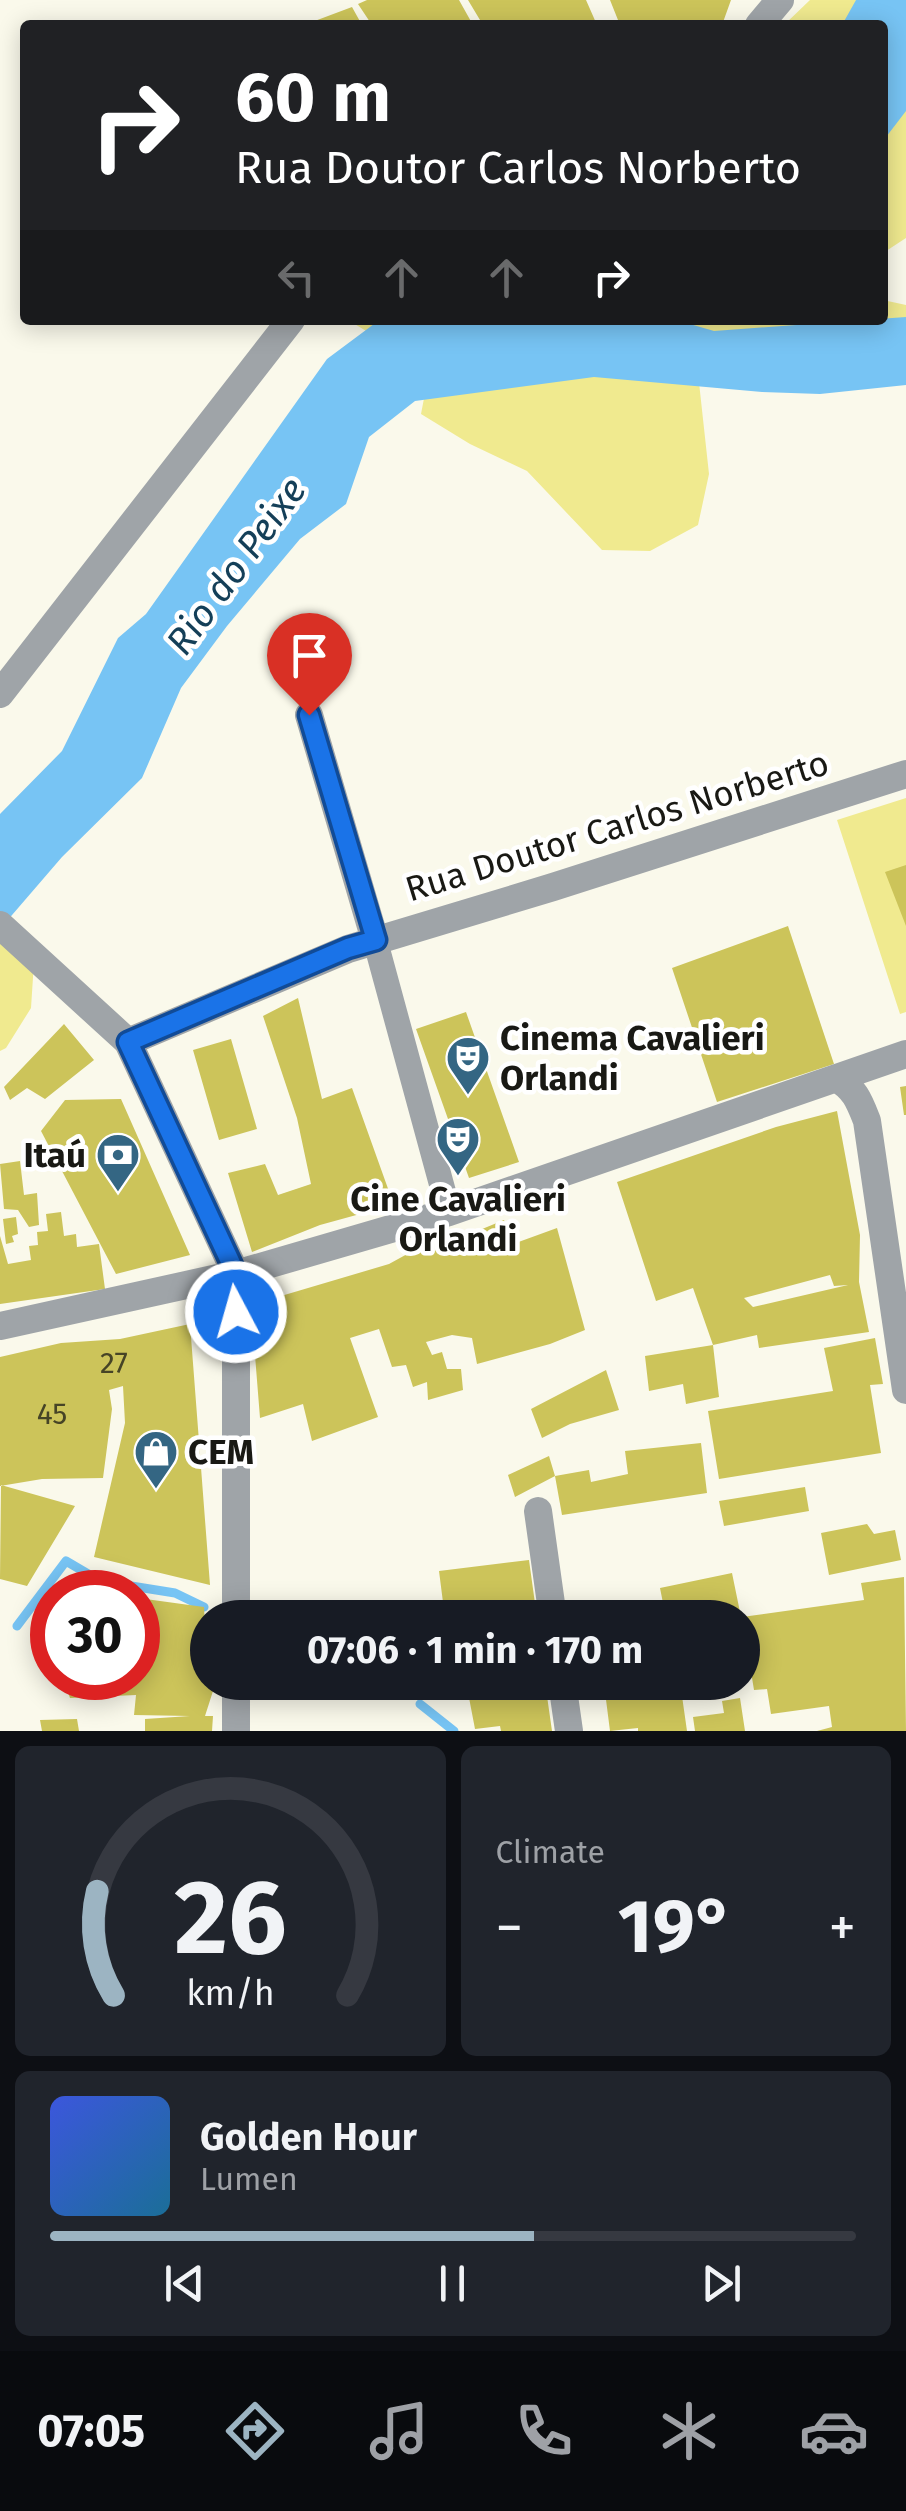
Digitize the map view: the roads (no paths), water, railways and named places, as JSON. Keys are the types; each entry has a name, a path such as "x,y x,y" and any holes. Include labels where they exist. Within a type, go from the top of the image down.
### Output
{"street":[{"path":"763,20 780,0"},
{"path":"0,694 287,325"},
{"path":"309,715 376,940 450,1212"},
{"name":"Rua Doutor Carlos Norberto","path":"128,1042 348,948 572,882 906,774"},
{"path":"0,925 128,1042 236,1274 236,1600"},
{"path":"0,1326 236,1274 450,1212 892,1058"},
{"path":"868,1121 892,1058"},
{"path":"836,1078 857,1096 868,1121 906,1390"},
{"path":"538,1512 550,1600"},
{"path":"236,1700 236,1731"},
{"path":"565,1700 570,1731"}],"water":[{"path":"856,0 906,0 906,111 888,134 888,20 845,20"},
{"name":"Rio do Peixe","path":"906,317 906,385 820,394 594,377 415,401 369,437 346,504 300,539 181,688 142,778 62,857 0,929 0,814 62,751 118,638 146,614 327,359 373,325 693,325 714,331 796,325 888,325 888,318"}],"waterway":[{"path":"17,1626 66,1561 100,1581 175,1593 190,1600"},
{"path":"420,1704 454,1731"}],"place":[{"name":"Cinema Cavalieri Orlandi","path":"468,1096"},
{"name":"Cine Cavalieri Orlandi","path":"458,1177"},
{"name":"Itaú","path":"118,1193"},
{"name":"CEM","path":"156,1490"}]}
